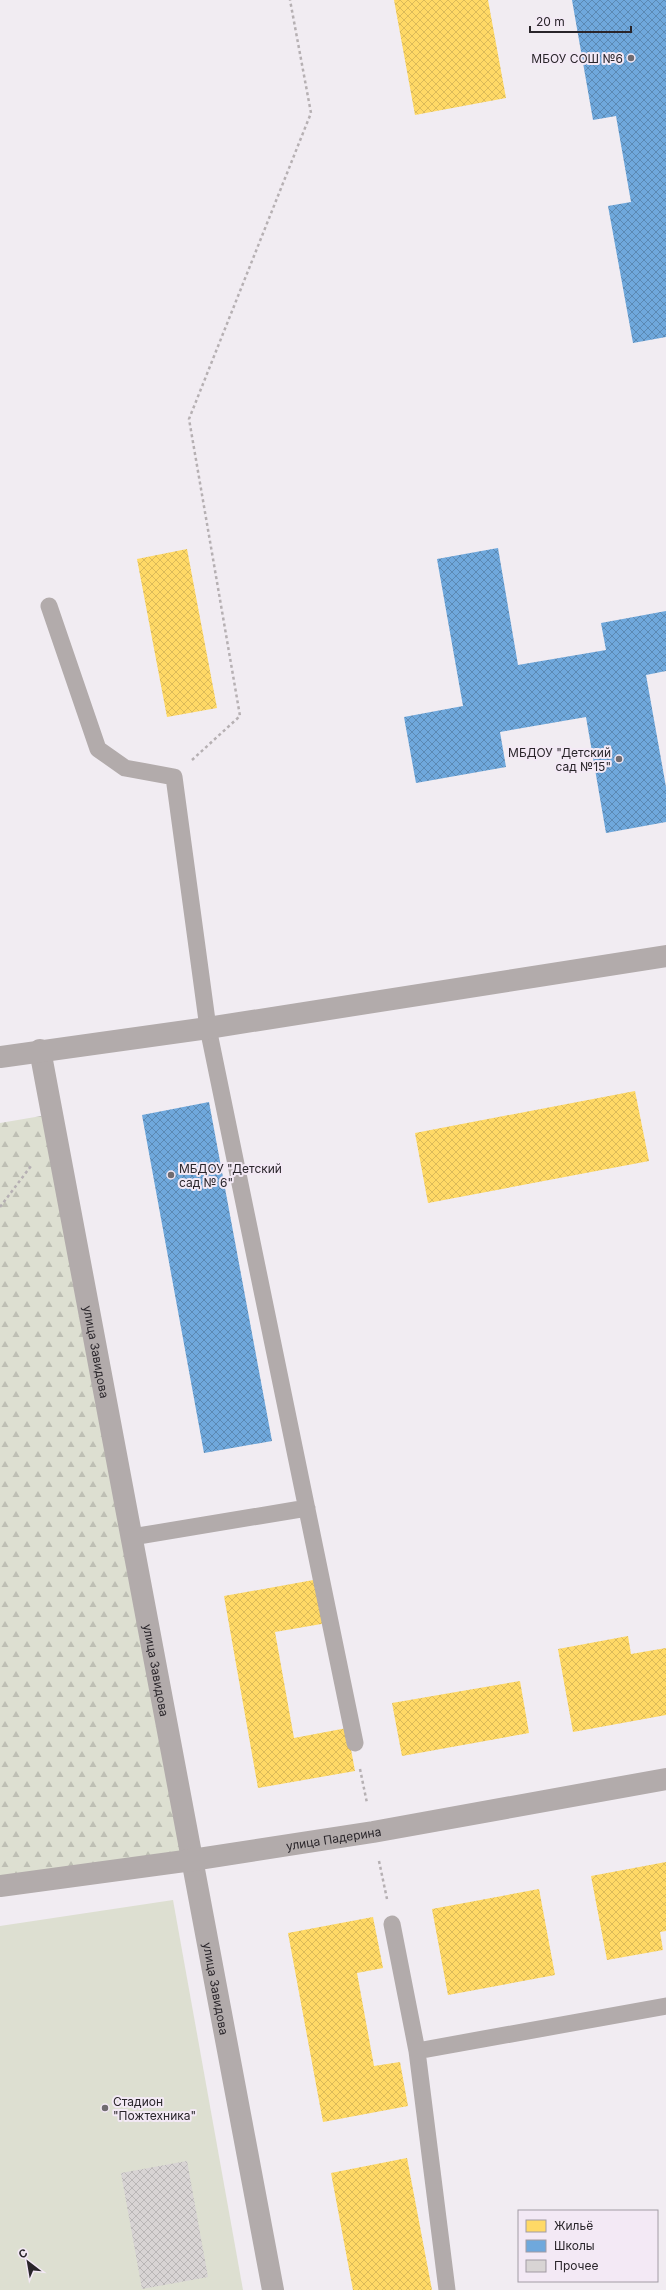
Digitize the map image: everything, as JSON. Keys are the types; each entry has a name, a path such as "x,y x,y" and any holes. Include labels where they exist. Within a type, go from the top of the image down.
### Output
{"street":[{"path":"0,1057 40,1050 208,1028 666,956"},
{"name":"улица Завидова","path":"40,1050 273,2290"},
{"name":"улица Падерина","path":"0,1886 192,1860 373,1832 666,1779"}],"lane":[{"path":"49,606 98,749 125,768 174,776 208,1028 355,1743"},
{"path":"132,1537 307,1508"},
{"path":"392,1924 417,2051 447,2290"},
{"path":"417,2051 666,2006"}],"path":[{"path":"174,776 240,716 189,419 310,113 290,0"},
{"path":"0,1206 56,1134"}],"green space":[{"path":"53,1114 192,1860 0,1886 0,1123"},
{"name":"Стадион \"Пожтехника\"","path":"173,1900 243,2290 0,2290 0,1926"}],"building: Жильё":[{"path":"394,0 488,0 506,98 415,115"},
{"path":"187,549 217,708 167,717 137,559"},
{"path":"635,1091 649,1161 428,1203 415,1133"},
{"path":"319,1579 327,1623 275,1632 294,1738 347,1728 355,1771 258,1788 224,1596"},
{"path":"628,1636 631,1654 666,1648 666,1715 573,1732 558,1649"},
{"path":"520,1681 529,1733 402,1756 392,1703"},
{"path":"666,1862 666,1931 660,1932 663,1950 607,1960 591,1876"},
{"path":"539,1889 555,1975 448,1995 432,1909"},
{"path":"373,1917 383,1968 357,1973 374,2066 400,2062 408,2106 323,2122 288,1933"},
{"path":"407,2158 432,2290 353,2290 331,2173"}],"building: Школы":[{"path":"572,0 666,0 666,337 633,343 608,206 631,202 616,116 593,120"},
{"path":"498,548 518,665 606,650 601,623 666,611 666,671 646,675 666,787 666,822 606,833 586,717 500,732 506,767 416,783 404,717 463,706 437,559"},
{"path":"209,1102 272,1441 204,1453 142,1115"}],"building: Прочее":[{"path":"187,2161 208,2277 142,2289 121,2173"}],"place":[{"name":"МБОУ СОШ №6","path":"631,58"},
{"name":"МБДОУ \"Детский сад №15\"","path":"619,759"},
{"name":"МБДОУ \"Детский сад № 6\"","path":"171,1175"},
{"name":"Стадион \"Пожтехника\"","path":"105,2108"}]}
